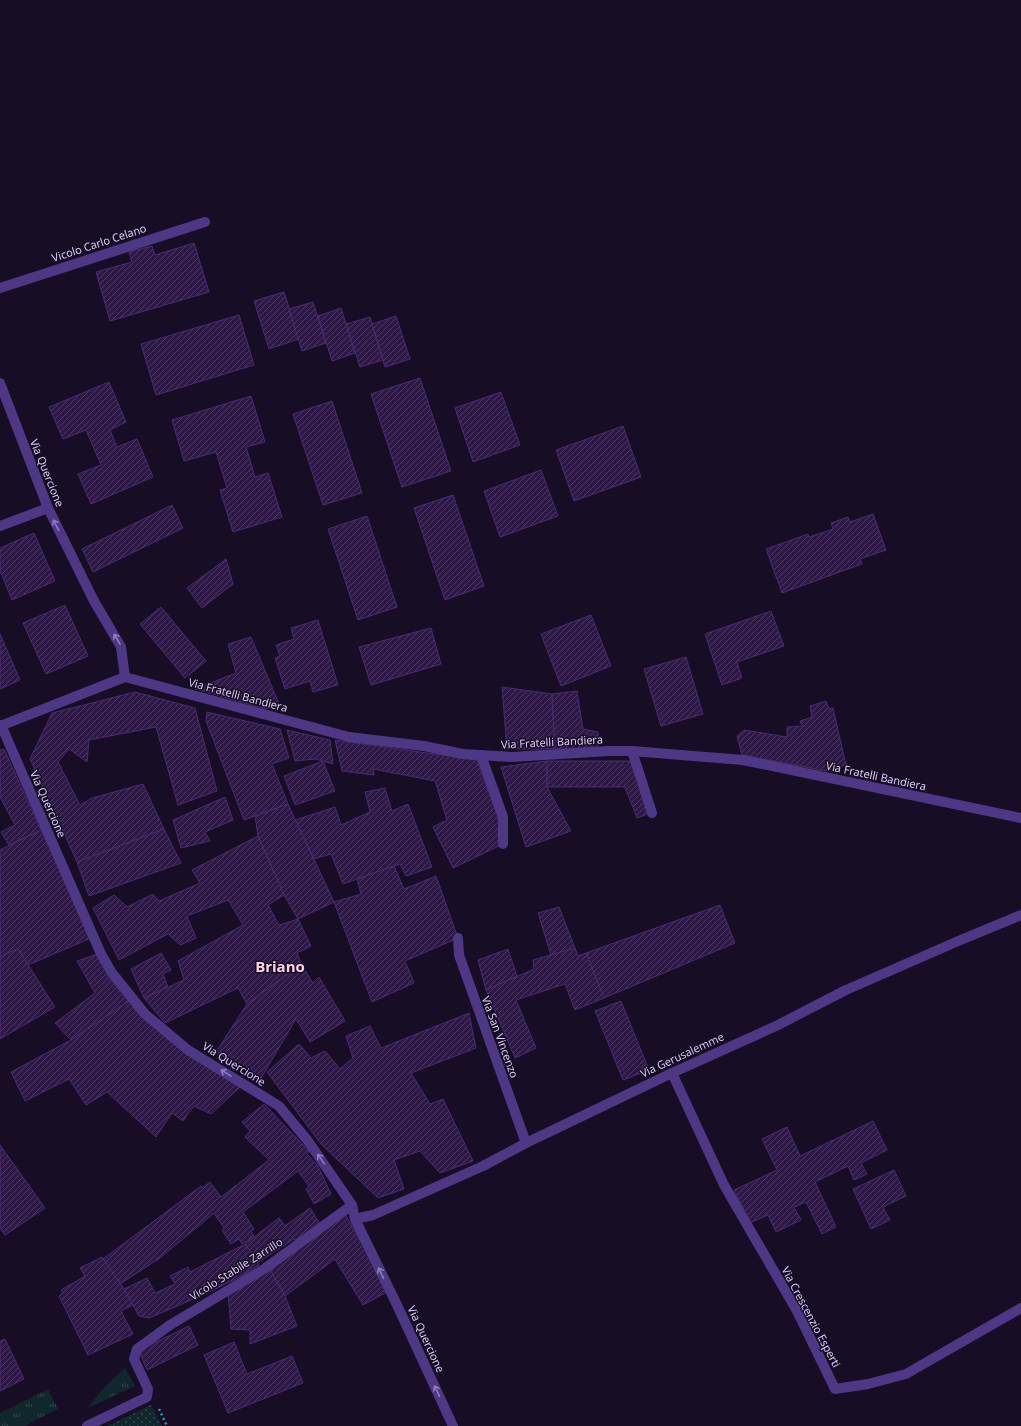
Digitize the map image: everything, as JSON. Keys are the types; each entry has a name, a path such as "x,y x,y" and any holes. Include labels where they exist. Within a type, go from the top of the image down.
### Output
{"street":[{"name":"Vicolo Carlo Celano","path":"0,288 205,222"},
{"name":"Via Quercione","path":"0,383 48,508 94,601 121,647 125,677"},
{"path":"0,526 48,508"},
{"path":"0,725 125,677"},
{"name":"Via Fratelli Bandiera","path":"125,677 349,737 424,746 463,754 512,758 609,751 632,751 743,760 1021,818"},
{"name":"Via Quercione","path":"0,725 101,954 112,973 146,1014 188,1050 278,1106 308,1141 352,1205 355,1219 453,1426"},
{"path":"632,751 652,813"},
{"path":"481,756 504,817 503,844"},
{"name":"Via Gerusalemme","path":"355,1219 372,1215 476,1169 526,1143 672,1073 776,1026 846,990 1021,915"},
{"name":"Via San Vincenzo","path":"458,938 459,955 526,1143"},
{"name":"Via Crescenzio Esperti","path":"672,1073 724,1185 797,1311 835,1389 868,1384 906,1374 1021,1308"},
{"name":"Vicolo Stabile Zarrillo","path":"87,1426 147,1397 148,1390 134,1359 138,1349 170,1325 264,1269 352,1205"}],"green space":[{"path":"125,1368 135,1386 88,1408 105,1386"},
{"path":"48,1389 58,1409 24,1426 0,1426 0,1413"},
{"path":"151,1405 162,1426 107,1426"}],"building":[{"path":"194,243 209,292 110,321 96,272 132,262 129,252 152,246 155,255"},
{"path":"284,292 299,339 269,349 254,301"},
{"path":"313,302 326,343 302,351 289,309"},
{"path":"341,308 355,353 332,361 318,316"},
{"path":"239,315 254,365 156,395 141,344"},
{"path":"396,316 410,359 385,367 372,324"},
{"path":"370,317 383,360 360,367 346,324"},
{"path":"420,378 451,471 402,487 371,394"},
{"path":"109,382 126,422 110,430 117,447 137,439 153,477 91,504 78,474 101,465 86,430 63,439 49,407"},
{"path":"501,392 520,445 473,462 455,408"},
{"path":"251,396 265,442 246,447 255,477 268,473 282,517 233,532 220,490 227,488 216,452 184,461 172,420"},
{"path":"332,401 362,493 323,505 293,414"},
{"path":"623,426 641,477 574,501 556,450"},
{"path":"541,470 558,516 500,537 484,491"},
{"path":"453,495 484,586 445,600 414,508"},
{"path":"172,505 183,528 93,572 82,549"},
{"path":"873,514 886,550 860,559 862,564 782,593 766,549 808,534 809,537 833,529 831,523 848,517 850,522"},
{"path":"367,516 397,607 358,620 328,529"},
{"path":"34,533 55,581 12,600 0,571 0,548"},
{"path":"226,559 233,584 202,608 187,588"},
{"path":"65,605 88,656 46,674 23,623"},
{"path":"161,607 206,661 185,678 140,624"},
{"path":"771,611 784,646 737,662 742,678 722,685 705,634"},
{"path":"591,615 611,666 561,686 541,634"},
{"path":"318,620 338,685 313,692 310,681 285,689 275,658 280,656 276,645 294,639 291,628"},
{"path":"431,628 441,664 371,685 359,647"},
{"path":"0,634 20,680 0,689"},
{"path":"251,637 279,704 266,709 195,689 236,673 228,644"},
{"path":"686,657 703,714 661,726 644,669"},
{"path":"502,687 552,694 555,749 507,749"},
{"path":"577,691 583,729 598,732 598,748 555,749 552,694"},
{"path":"135,692 195,708 217,791 178,805 156,727 89,740 87,762 69,749 58,762 80,805 92,798 143,784 164,829 77,862 30,759 52,713"},
{"path":"826,701 829,709 833,708 846,765 826,771 742,755 737,736 744,730 787,737 787,727 802,726 800,721 812,717 810,706"},
{"path":"207,712 280,729 289,758 272,764 288,804 244,820 206,721"},
{"path":"287,730 330,740 333,764 315,759 295,761"},
{"path":"335,740 477,760 497,814 503,844 453,868 433,827 447,820 435,781 373,769 374,775 342,771"},
{"path":"4,749 41,830 9,845 1,832 15,825 0,797 0,750"},
{"path":"323,761 335,791 295,805 284,776"},
{"path":"547,761 547,787 571,831 526,847 501,767"},
{"path":"547,761 632,761 648,814 637,818 625,787 547,787"},
{"path":"385,788 392,811 408,804 432,867 406,876 400,864 343,884 331,854 314,859 295,820 335,807 341,825 370,812 365,792"},
{"path":"225,797 233,820 205,832 210,841 181,848 173,820"},
{"path":"288,804 334,902 298,919 284,895 258,836 255,816"},
{"path":"164,829 181,863 89,896 77,862"},
{"path":"41,830 91,938 28,965 18,949 0,956 0,850"},
{"path":"258,836 284,895 268,905 279,925 298,919 311,946 297,953 301,964 247,1004 238,988 165,1023 144,998 184,980 178,961 243,925 228,900 187,916 196,938 180,945 168,934 119,960 93,908 114,895 127,907 153,894 159,901 200,883 192,870"},
{"path":"394,866 404,889 436,876 458,938 405,961 414,983 372,1002 334,902 361,894 357,879"},
{"path":"720,905 735,943 604,998 586,953"},
{"path":"559,907 575,948 551,955 538,913"},
{"path":"575,948 578,956 586,953 604,998 575,1010 565,984 516,1000 536,1048 515,1058 486,990 534,969 533,960"},
{"path":"18,949 55,1007 0,1039 0,956"},
{"path":"508,949 517,976 486,990 478,960"},
{"path":"161,953 171,970 163,974 168,987 144,998 131,969"},
{"path":"98,954 129,1001 71,1040 55,1023 95,993 77,961"},
{"path":"301,964 313,983 319,977 345,1021 310,1042 296,1019 260,1080 216,1052 247,1004"},
{"path":"129,1001 240,1087 211,1114 194,1106 183,1121 172,1113 156,1137 107,1092 86,1105 69,1079 25,1101 11,1072 71,1040"},
{"path":"621,1001 649,1070 623,1080 595,1011"},
{"path":"469,1013 476,1048 411,1073 430,1104 443,1099 473,1161 440,1173 420,1151 394,1160 404,1189 378,1198 321,1144 267,1072 299,1044 311,1058 325,1051 340,1069 353,1058 346,1036 370,1026 381,1048"},
{"path":"264,1104 309,1151 307,1154 318,1166 331,1194 314,1204 306,1189 309,1186 298,1171 243,1212 254,1229 251,1231 254,1237 242,1244 239,1239 231,1244 222,1230 224,1228 214,1213 160,1258 120,1284 103,1259 201,1186 202,1188 210,1182 221,1197 269,1160 245,1137 250,1131 242,1122"},
{"path":"873,1121 887,1150 861,1163 867,1174 854,1180 848,1166 815,1182 836,1227 822,1234 806,1202 794,1207 801,1220 776,1232 768,1215 750,1223 734,1190 777,1170 762,1139 787,1127 800,1156"},
{"path":"0,1145 45,1208 5,1235 0,1228"},
{"path":"894,1170 906,1196 883,1207 890,1220 871,1229 853,1189"},
{"path":"310,1208 320,1224 296,1241 294,1239 257,1263 245,1244 279,1218 285,1226"},
{"path":"345,1214 389,1291 363,1305 335,1259 285,1296 269,1268"},
{"path":"245,1244 259,1265 240,1277 203,1295 149,1318 139,1316 124,1289 147,1278 155,1293 175,1284 170,1276 188,1267 190,1272"},
{"path":"102,1257 133,1305 121,1311 133,1334 88,1355 59,1296 63,1293 61,1290 85,1276 80,1268"},
{"path":"269,1268 285,1296 297,1326 250,1344 250,1330 231,1329 228,1292"},
{"path":"189,1326 198,1345 147,1370 141,1356 141,1351 146,1347"},
{"path":"5,1339 24,1379 0,1391 0,1341"},
{"path":"234,1342 247,1374 292,1356 303,1383 228,1413 204,1355"}],"district":[{"name":"Briano","path":"280,967"}]}
